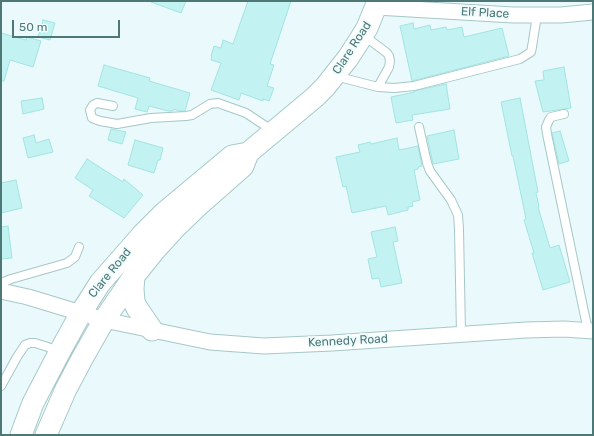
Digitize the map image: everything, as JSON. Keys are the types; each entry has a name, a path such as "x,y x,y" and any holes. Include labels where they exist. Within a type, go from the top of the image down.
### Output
{"street":[{"name":"Elf Place","path":"377,4 513,15 561,15 593,12"},
{"name":"Clare Road","path":"46,435 83,357 104,320 134,276 175,228 242,166 248,154 315,97 335,75 363,35 377,4"},
{"name":"Clare Road","path":"21,435 33,404 59,353 81,313 100,283 142,235 165,212 232,156 248,154"},
{"path":"134,276 134,302 152,330"},
{"name":"Kennedy Road","path":"1,291 28,297 104,320 210,342 264,346 526,330 564,329 591,331"}],"lane":[{"path":"335,75 378,87 394,88 414,86 508,63 520,59 531,52 537,15"},
{"path":"363,35 389,56 389,66 378,87"},
{"path":"113,106 97,103 93,105 90,110 92,118 116,124 151,118 186,116 192,115 210,104 218,103 246,113 274,132"},
{"path":"564,114 551,117 546,127 546,134 591,331"},
{"path":"419,127 426,163 451,200 458,215 461,334"},
{"path":"1,283 66,263 76,257 79,247"},
{"path":"1,386 25,345 36,343 59,353"}],"building":[{"path":"151,1 186,1 181,13"},
{"path":"248,1 291,1 270,64 274,65 267,86 274,88 269,101 263,99 263,101 241,93 239,100 211,90 221,63 211,60 214,46 221,48 223,40 233,44"},
{"path":"43,20 55,23 50,40 38,37"},
{"path":"413,23 414,29 430,25 431,30 446,27 447,30 462,27 464,37 502,28 509,56 412,81 400,26"},
{"path":"1,33 26,40 27,37 41,41 33,67 10,60 4,81 1,81"},
{"path":"104,65 150,78 149,81 190,93 185,111 174,109 173,111 168,111 149,106 147,112 135,109 138,98 98,86"},
{"path":"564,67 571,108 543,112 535,81 544,80 543,71"},
{"path":"446,84 450,109 412,115 413,120 396,123 391,97"},
{"path":"42,98 44,109 23,114 21,101"},
{"path":"520,98 538,192 536,193 538,207 550,248 559,245 570,282 543,290 524,220 526,219 501,102"},
{"path":"111,129 126,132 122,144 108,140"},
{"path":"454,130 459,159 433,164 427,136"},
{"path":"560,131 569,161 559,164 552,133"},
{"path":"34,135 36,143 49,139 53,152 28,158 23,138"},
{"path":"397,138 399,150 418,146 422,166 414,170 420,200 412,202 413,206 408,207 408,210 388,215 386,206 352,213 346,186 343,187 336,157 360,152 358,145 370,142 371,144"},
{"path":"135,140 163,148 160,160 158,160 154,173 128,165"},
{"path":"87,159 123,182 124,179 143,195 124,218 89,196 93,190 75,178"},
{"path":"16,180 22,208 1,213 1,183"},
{"path":"8,226 12,258 1,259 1,227"},
{"path":"395,227 398,241 393,242 402,283 381,287 379,278 372,279 368,259 377,257 371,232"}]}
